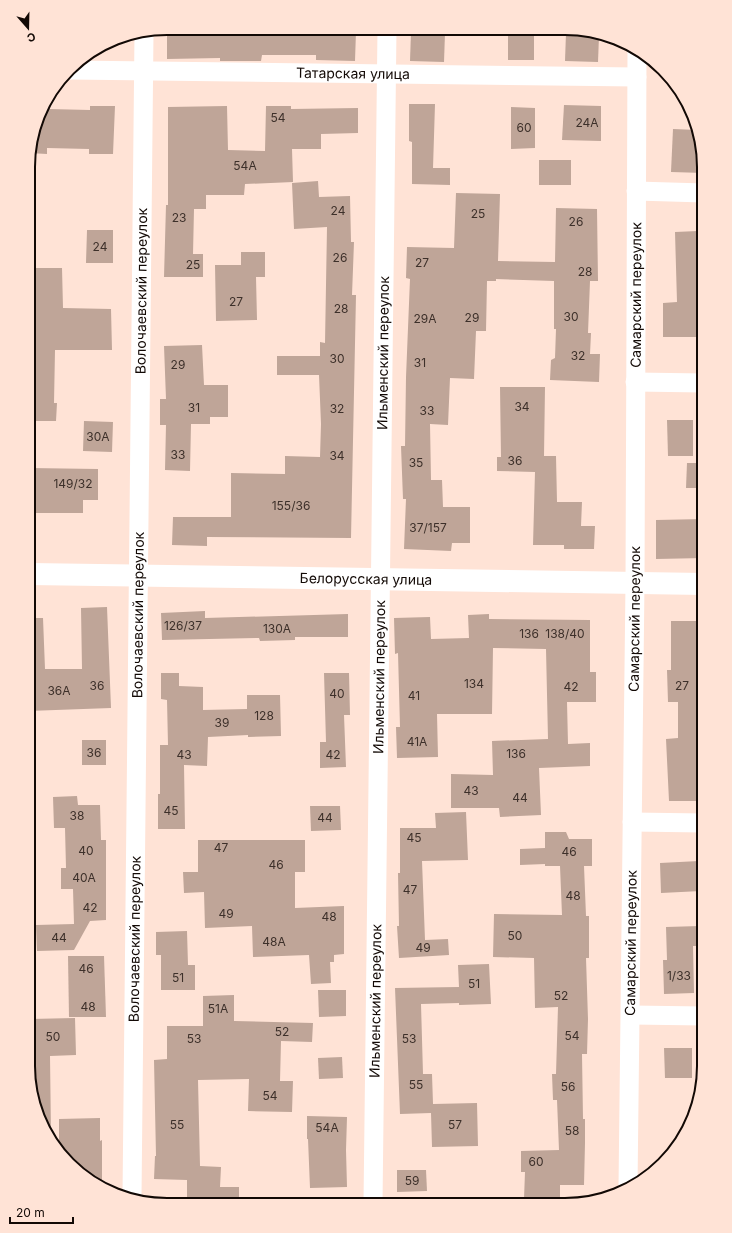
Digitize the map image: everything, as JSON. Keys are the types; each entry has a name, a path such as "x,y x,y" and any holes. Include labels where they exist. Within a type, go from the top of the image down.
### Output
{"main road":[{"name":"Белорусская улица","path":"35,574 697,584"}],"street":[{"name":"Ильменский переулок","path":"373,1198 387,35"},
{"name":"Волочаевский переулок","path":"132,1193 144,37"},
{"name":"Самарский переулок","path":"628,1181 635,583 637,57"},
{"name":"Татарская улица","path":"78,70 637,77"},
{"path":"636,191 697,193"},
{"path":"636,382 697,383"},
{"path":"632,822 697,823"},
{"path":"630,1015 697,1016"}],"building":[{"path":"167,35 356,35 355,61 316,60 316,55 262,55 261,61 220,61 220,58 167,59"},
{"path":"411,35 445,35 444,62 410,61"},
{"path":"508,35 534,35 534,60 508,60"},
{"path":"566,35 582,36 599,40 598,62 565,61"},
{"path":"409,104 435,104 433,168 450,168 450,185 412,184 412,142 409,141"},
{"path":"564,105 601,106 601,141 562,140"},
{"path":"90,106 115,106 113,154 89,154 89,149 47,148 47,154 36,153 42,125 49,109 90,110"},
{"path":"227,106 228,150 265,151 266,106 291,106 291,109 358,108 358,133 321,134 321,149 292,149 293,182 245,184 244,195 206,195 206,209 194,209 193,254 203,254 203,277 164,277 166,205 168,205 168,107"},
{"path":"511,107 535,108 535,148 511,149"},
{"path":"673,129 691,130 697,159 697,173 671,172"},
{"path":"539,160 571,160 571,185 539,185"},
{"path":"318,181 319,197 350,196 351,242 354,242 352,295 356,295 351,538 207,537 207,546 172,545 173,517 231,517 231,473 285,474 285,456 320,457 321,424 319,375 277,375 277,356 320,356 320,342 325,343 327,227 294,229 292,183"},
{"path":"456,193 500,194 498,261 555,262 556,208 597,209 598,281 590,281 588,333 591,333 590,354 600,354 599,382 550,380 551,360 555,358 556,329 554,329 554,281 496,279 496,281 487,281 486,331 476,331 474,379 450,378 448,425 430,424 431,480 442,480 443,507 470,507 470,543 452,543 451,551 404,549 406,499 403,499 401,446 405,446 410,279 406,278 407,247 454,248"},
{"path":"87,230 113,230 113,263 86,263"},
{"path":"697,231 697,337 663,337 663,303 677,302 675,232"},
{"path":"241,252 265,252 265,277 256,277 257,320 216,321 215,265 241,265"},
{"path":"35,268 62,268 63,308 111,309 112,350 55,350 54,403 57,403 56,421 35,421"},
{"path":"202,345 204,385 228,385 228,417 210,417 210,424 191,424 190,471 165,470 166,425 160,425 160,399 166,399 164,346"},
{"path":"500,387 545,387 544,456 556,456 557,502 582,502 581,526 595,526 594,549 564,549 564,545 533,545 535,472 497,471 497,457 501,457"},
{"path":"667,420 693,420 693,456 668,456"},
{"path":"84,421 113,422 112,452 83,451"},
{"path":"687,463 697,463 697,488 686,488"},
{"path":"35,468 98,469 98,500 83,500 83,513 35,513"},
{"path":"697,519 697,558 656,559 656,520"},
{"path":"107,607 111,708 35,711 35,618 43,618 45,669 82,669 81,608"},
{"path":"205,611 205,618 348,614 348,637 295,637 295,640 260,641 259,638 162,640 161,613"},
{"path":"489,614 489,619 590,620 590,672 596,672 596,702 567,702 568,744 590,743 590,766 539,768 541,815 500,817 499,808 451,808 451,774 493,775 492,741 548,739 546,649 493,648 492,714 437,714 438,757 397,758 396,727 400,727 398,653 395,654 394,618 430,617 431,639 469,638 468,615"},
{"path":"671,621 697,621 697,801 669,801 666,739 678,738 678,702 668,702 667,670 671,670"},
{"path":"161,673 179,673 179,686 203,687 203,710 247,709 247,695 280,695 281,736 248,737 248,735 208,737 207,766 184,765 185,829 158,829 160,745 168,745 167,700 161,699"},
{"path":"324,673 349,673 350,715 344,715 346,767 320,768 320,742 326,742"},
{"path":"82,740 106,740 106,765 82,765"},
{"path":"77,796 78,805 100,805 101,840 106,840 106,920 90,921 74,950 37,951 36,925 74,924 73,889 61,889 61,868 66,868 65,828 54,828 53,797"},
{"path":"310,806 340,806 341,830 311,831"},
{"path":"466,812 468,860 422,861 425,940 448,939 449,955 399,958 397,926 399,926 398,873 400,873 400,828 436,828 435,813"},
{"path":"545,832 566,832 569,839 592,839 592,866 584,866 586,916 589,916 589,958 586,958 588,1019 587,1054 582,1054 583,1119 585,1119 584,1185 560,1185 560,1198 524,1198 525,1172 521,1172 521,1151 559,1150 557,1100 553,1100 552,1074 556,1074 558,1007 535,1008 534,958 493,957 494,914 562,915 560,866 545,866 545,864 520,865 520,849 545,848"},
{"path":"198,840 305,840 305,872 295,872 295,908 344,906 344,954 334,955 334,962 330,962 331,983 311,984 309,955 253,957 252,926 205,928 204,892 184,893 183,872 198,872"},
{"path":"697,861 697,891 661,893 660,863"},
{"path":"697,926 697,946 693,946 694,993 664,994 663,960 667,960 666,927"},
{"path":"187,931 188,965 195,965 195,990 161,990 161,955 156,955 156,932"},
{"path":"68,956 104,956 106,1017 69,1017"},
{"path":"489,964 491,1004 421,1004 423,1074 432,1074 433,1104 477,1103 478,1146 432,1147 431,1113 400,1114 395,988 459,987 458,965"},
{"path":"318,990 346,990 346,1016 319,1017"},
{"path":"234,995 234,1021 313,1023 312,1042 281,1041 280,1081 293,1081 292,1112 248,1111 249,1079 198,1080 200,1166 221,1167 220,1187 239,1187 239,1198 187,1198 187,1180 154,1179 156,1156 154,1060 167,1059 167,1026 203,1026 203,996"},
{"path":"75,1018 76,1055 50,1056 51,1128 40,1100 35,1074 35,1019"},
{"path":"664,1048 692,1048 692,1078 665,1078"},
{"path":"342,1057 343,1078 319,1079 318,1058"},
{"path":"307,1116 347,1117 347,1187 310,1188"},
{"path":"100,1118 100,1141 102,1140 102,1180 87,1171 62,1146 59,1141 59,1119"},
{"path":"397,1170 426,1170 427,1191 397,1192"}]}
